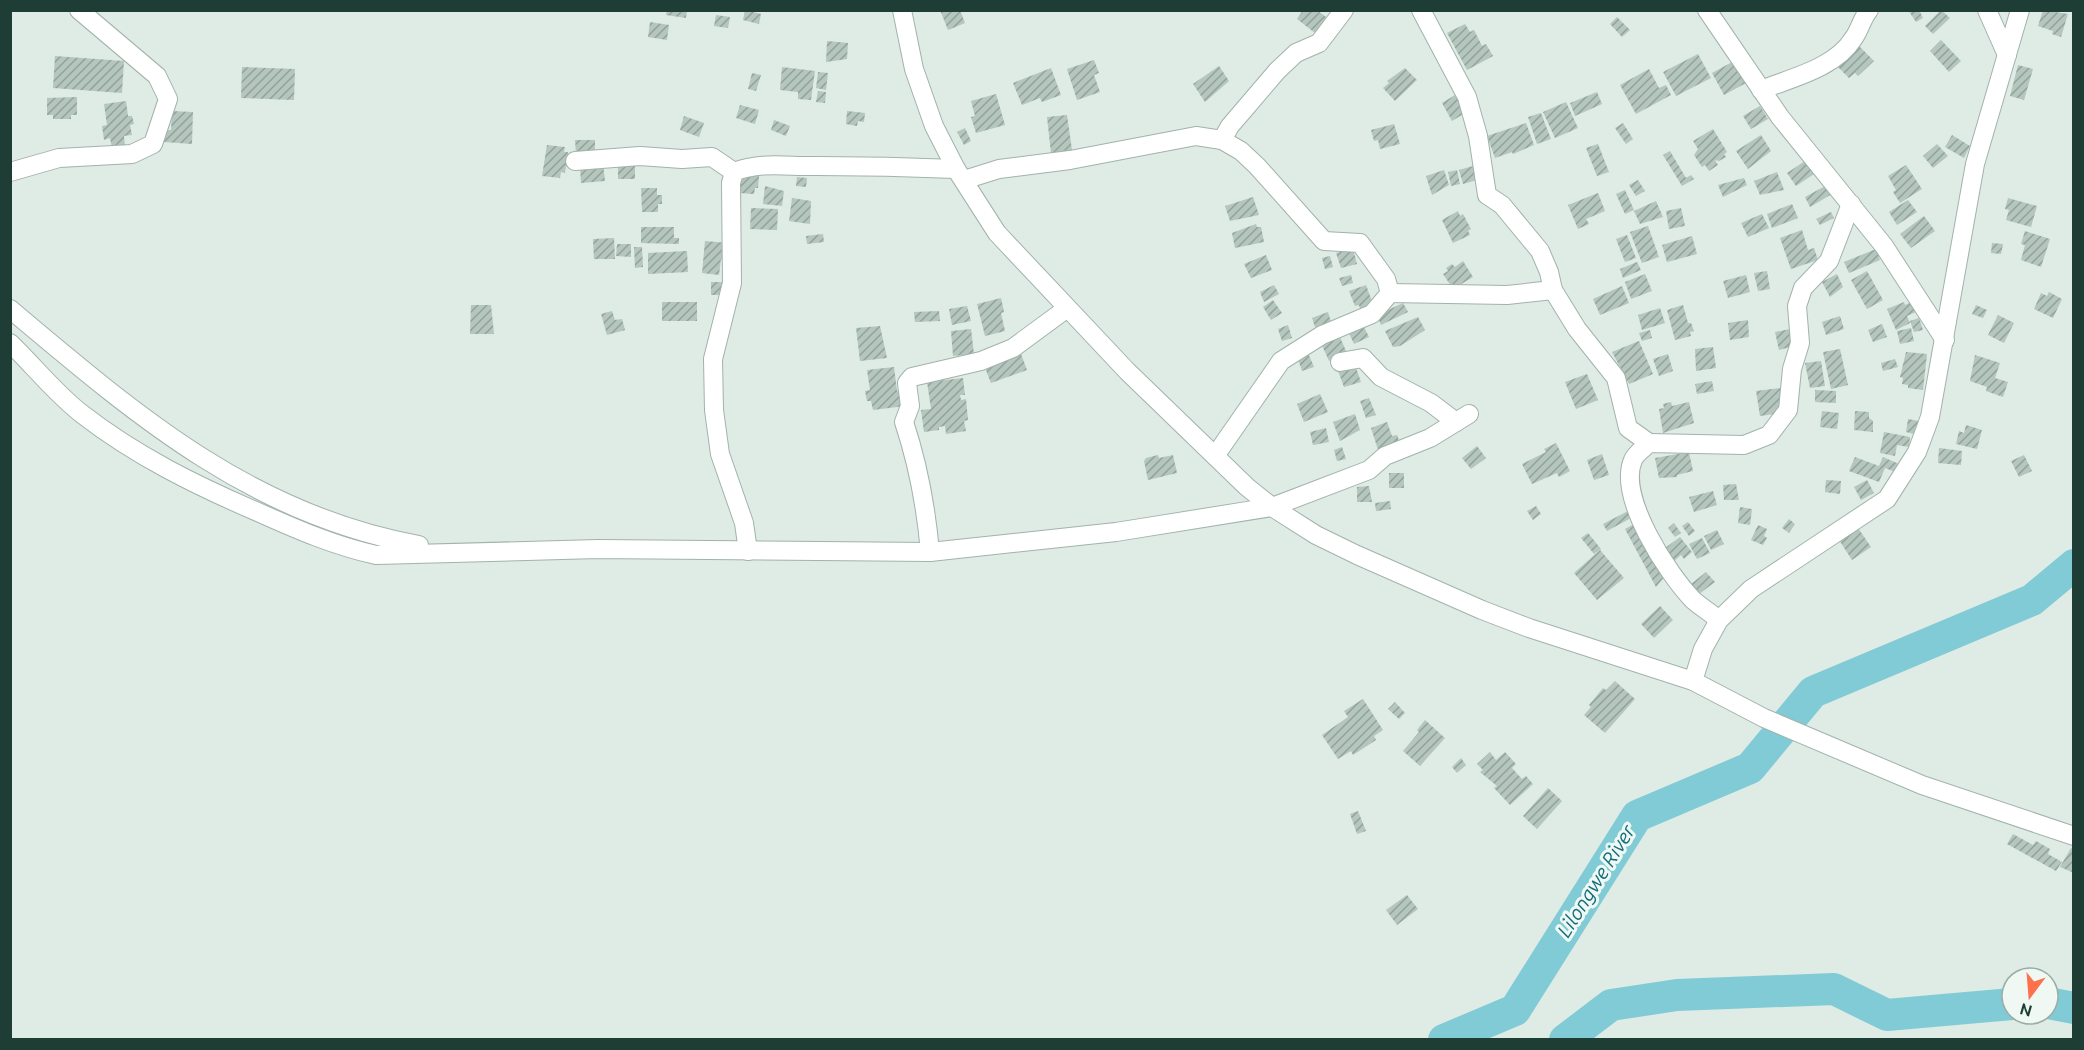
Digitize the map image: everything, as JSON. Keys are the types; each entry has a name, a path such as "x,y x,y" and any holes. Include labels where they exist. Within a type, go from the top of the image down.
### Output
{"street":[{"path":"10,172 58,158 132,154 153,144 168,99 157,76 79,10"},
{"path":"902,10 917,79 934,126 960,174 997,233 1066,309 1215,456 1272,507 1317,535 1357,555 1482,610 1528,628 1693,681 1764,718 1922,785 2073,836"},
{"path":"1421,10 1467,98 1478,136 1487,195 1502,205 1520,224 1540,251 1549,272 1553,290 1577,329 1616,378 1628,428 1648,443 1744,446 1769,435 1788,410 1792,369 1800,343 1797,306 1803,288 1829,261 1851,204"},
{"path":"1707,10 1761,90 1884,246 1946,340"},
{"path":"1761,90 1834,59 1854,39 1861,19 1869,10"},
{"path":"1988,10 2007,55"},
{"path":"1693,681 1703,648 1719,620 1751,589 1887,498 1917,452 1925,434 1946,340 1975,164 2020,10"},
{"path":"1222,140 1230,126 1277,71 1296,53 1319,43 1341,11"},
{"path":"748,551 744,523 720,454 714,410 714,348 732,283 730,183 734,172 745,167 864,165 960,174 1070,160 1196,136 1222,140 1241,151 1257,166 1324,241 1360,243 1386,279 1390,293"},
{"path":"575,161 640,156 682,159 712,157 734,172"},
{"path":"1390,293 1507,295 1553,290"},
{"path":"1215,456 1281,361 1322,335 1372,314 1390,293"},
{"path":"10,309 146,421 183,448 241,483 313,515 382,539 450,551"},
{"path":"930,552 927,520 915,453 904,422 910,406 907,383 912,377 981,361 1013,348 1066,309"},
{"path":"10,343 79,412 117,440 158,465 216,494 345,548 376,555 450,551 930,552 1116,532 1272,507 1369,470 1385,456 1430,438 1462,418 1382,377 1363,358 1340,362"},
{"path":"1648,443 1633,460 1630,489 1635,512 1669,567 1694,600 1719,620"}],"building":[{"path":"667,10 687,10 686,18 666,15"},
{"path":"745,10 761,14 759,24 743,20"},
{"path":"940,10 960,10 965,23 948,30"},
{"path":"1303,10 1317,10 1331,21 1319,36 1297,19"},
{"path":"1908,10 1919,10 1923,18 1916,22"},
{"path":"1941,10 1950,18 1933,34 1925,26"},
{"path":"2043,10 2068,14 2061,37 2052,34 2053,31 2038,26"},
{"path":"716,15 730,17 728,28 714,26"},
{"path":"1617,17 1630,30 1622,37 1610,24"},
{"path":"650,22 669,25 667,40 648,37"},
{"path":"1465,24 1470,32 1474,30 1482,46 1486,44 1493,56 1467,70 1447,33"},
{"path":"1941,40 1961,61 1949,72 1930,51"},
{"path":"827,41 848,43 847,59 826,62"},
{"path":"1857,44 1874,61 1858,76 1855,73 1849,78 1836,65"},
{"path":"1698,54 1711,78 1676,96 1663,72"},
{"path":"55,56 124,61 122,93 53,88"},
{"path":"1094,60 1099,73 1094,75 1100,92 1077,100 1067,69"},
{"path":"1734,61 1746,83 1724,95 1712,73"},
{"path":"2018,65 2033,69 2024,100 2010,96"},
{"path":"1219,66 1229,81 1205,102 1193,84"},
{"path":"242,67 295,69 294,100 241,98"},
{"path":"782,67 815,71 811,100 798,99 798,92 780,90"},
{"path":"1051,68 1061,95 1042,102 1040,98 1022,105 1013,83"},
{"path":"1405,68 1417,80 1395,101 1383,88 1389,83 1387,81"},
{"path":"1649,69 1659,88 1666,85 1671,95 1636,114 1620,85"},
{"path":"818,72 828,73 826,90 816,88"},
{"path":"752,73 761,75 756,91 748,89"},
{"path":"818,91 826,92 825,103 816,102"},
{"path":"1597,92 1602,104 1575,116 1570,103"},
{"path":"996,94 1005,125 976,133 971,117 975,116 971,101"},
{"path":"1455,95 1457,99 1460,98 1465,113 1452,121 1442,103"},
{"path":"77,97 77,115 71,115 71,119 53,119 53,115 47,115 47,98"},
{"path":"126,101 128,116 132,116 134,124 130,125 132,135 124,136 125,146 112,148 110,138 104,140 102,126 107,125 104,104"},
{"path":"1566,102 1578,128 1555,138 1543,112"},
{"path":"740,105 759,110 755,124 736,118"},
{"path":"1760,106 1768,119 1751,129 1743,116"},
{"path":"172,111 193,112 192,144 164,142 164,130 171,130"},
{"path":"847,111 865,113 864,122 858,121 857,126 846,124"},
{"path":"1541,113 1551,139 1537,144 1528,117"},
{"path":"1067,115 1072,150 1051,153 1047,117"},
{"path":"684,116 704,123 699,137 680,130"},
{"path":"774,120 790,126 786,136 771,130"},
{"path":"1526,123 1534,145 1513,154 1512,152 1495,158 1487,136"},
{"path":"1623,123 1633,139 1626,144 1615,128"},
{"path":"1394,124 1400,144 1380,149 1378,140 1374,141 1371,130"},
{"path":"965,128 971,141 964,145 957,132"},
{"path":"1713,129 1727,152 1724,154 1726,157 1719,161 1715,160 1718,165 1709,171 1705,165 1702,167 1694,155 1698,149 1693,141"},
{"path":"1761,135 1771,151 1748,169 1736,151"},
{"path":"1952,135 1970,146 1964,158 1945,147"},
{"path":"575,140 595,140 595,154 576,154"},
{"path":"1598,144 1609,172 1597,176 1586,148"},
{"path":"1937,144 1948,156 1933,168 1923,156"},
{"path":"547,145 565,147 564,152 568,152 565,173 561,172 560,178 542,176"},
{"path":"1670,151 1686,178 1691,175 1694,179 1682,186 1663,155"},
{"path":"618,160 635,160 635,179 618,179"},
{"path":"1805,161 1814,174 1796,186 1787,173"},
{"path":"603,164 605,181 581,183 580,166"},
{"path":"1906,165 1922,189 1900,203 1893,192 1896,190 1888,176"},
{"path":"1473,166 1477,180 1463,184 1459,170"},
{"path":"1444,170 1449,185 1432,195 1426,176"},
{"path":"1457,170 1460,184 1451,186 1448,172"},
{"path":"1777,172 1784,190 1760,195 1754,181"},
{"path":"740,174 759,176 758,188 755,188 754,194 739,193"},
{"path":"797,177 807,178 806,187 796,186"},
{"path":"1744,178 1747,185 1723,197 1718,185"},
{"path":"1638,180 1645,191 1636,196 1629,185"},
{"path":"1827,185 1832,194 1810,207 1805,197"},
{"path":"765,186 784,191 782,206 763,204"},
{"path":"641,188 657,188 657,195 662,195 662,204 658,204 658,212 642,212"},
{"path":"1625,190 1634,210 1625,214 1616,194"},
{"path":"1598,193 1605,211 1586,219 1589,224 1578,229 1568,205"},
{"path":"1253,197 1259,215 1230,221 1225,206"},
{"path":"792,198 811,201 810,224 789,221"},
{"path":"2008,198 2037,206 2031,227 2006,220 2009,210 2005,209"},
{"path":"1908,200 1917,212 1897,225 1889,212"},
{"path":"1656,201 1663,217 1640,224 1634,211"},
{"path":"1792,204 1798,218 1772,228 1767,214"},
{"path":"751,208 778,209 777,230 750,229"},
{"path":"1681,208 1685,226 1669,229 1666,211"},
{"path":"1458,211 1460,216 1463,214 1471,229 1468,231 1470,235 1453,243 1442,220"},
{"path":"1831,212 1834,218 1820,225 1816,219"},
{"path":"1762,214 1769,228 1748,237 1741,223"},
{"path":"1924,216 1935,231 1911,248 1900,234"},
{"path":"1256,224 1257,227 1261,227 1264,242 1235,248 1232,233"},
{"path":"1648,226 1659,257 1642,263 1630,232"},
{"path":"641,227 674,227 674,238 679,238 679,244 641,243"},
{"path":"1802,230 1808,250 1814,248 1818,260 1791,269 1780,238"},
{"path":"2025,231 2050,239 2041,267 2021,260 2025,245 2021,244"},
{"path":"823,234 824,242 807,244 806,236"},
{"path":"1627,235 1636,258 1625,262 1616,239"},
{"path":"1692,236 1697,254 1667,262 1662,245"},
{"path":"614,238 615,259 594,259 593,239"},
{"path":"705,241 728,243 726,260 721,259 719,275 702,273"},
{"path":"1992,243 2003,244 2001,254 1991,253"},
{"path":"617,244 631,244 631,257 616,256"},
{"path":"634,247 642,247 643,267 635,268"},
{"path":"1353,249 1357,264 1341,268 1336,253"},
{"path":"1876,249 1880,260 1849,273 1844,262"},
{"path":"687,251 688,272 648,274 648,253"},
{"path":"1266,255 1272,270 1251,278 1244,264"},
{"path":"1330,256 1333,267 1325,269 1322,258"},
{"path":"1463,261 1473,277 1453,289 1443,274 1452,264 1455,267"},
{"path":"1637,262 1641,270 1623,278 1620,269"},
{"path":"1767,271 1770,289 1758,291 1754,273"},
{"path":"1867,271 1883,300 1867,309 1851,280"},
{"path":"1645,274 1652,291 1631,299 1625,282"},
{"path":"1837,274 1843,287 1830,297 1822,282"},
{"path":"1351,275 1353,283 1342,286 1339,278"},
{"path":"1746,275 1750,292 1728,298 1723,281"},
{"path":"711,282 722,282 721,295 711,295"},
{"path":"1274,285 1279,294 1264,302 1260,292"},
{"path":"1366,285 1373,304 1360,309 1359,305 1355,306 1349,291"},
{"path":"1622,286 1629,303 1600,315 1593,299"},
{"path":"2049,292 2062,299 2053,318 2034,309 2041,293 2047,296"},
{"path":"1001,298 1004,312 1001,313 1005,331 985,336 977,304"},
{"path":"1273,300 1282,313 1271,320 1263,307"},
{"path":"662,302 697,302 697,321 662,321"},
{"path":"1904,302 1905,305 1911,302 1916,312 1907,316 1910,323 1896,330 1887,309"},
{"path":"1403,303 1408,312 1381,325 1377,315"},
{"path":"471,305 491,305 494,334 470,334"},
{"path":"1683,305 1688,323 1691,323 1694,331 1690,332 1691,336 1675,340 1667,310"},
{"path":"1976,305 1987,310 1983,318 1972,314"},
{"path":"967,306 971,321 952,325 949,309"},
{"path":"1660,308 1665,323 1642,330 1638,315"},
{"path":"612,311 615,320 622,319 625,330 607,335 601,314"},
{"path":"939,311 940,321 915,322 914,312"},
{"path":"1328,312 1331,322 1315,327 1312,318"},
{"path":"1998,315 2014,323 2004,343 1988,335"},
{"path":"1840,316 1844,329 1826,335 1822,322"},
{"path":"1418,317 1425,330 1400,346 1393,347 1385,331"},
{"path":"1919,318 1923,330 1914,332 1910,321"},
{"path":"1748,320 1749,337 1730,340 1728,323"},
{"path":"1882,324 1887,337 1873,342 1868,330"},
{"path":"1288,325 1292,338 1282,341 1278,329"},
{"path":"1363,325 1369,337 1354,344 1348,331"},
{"path":"880,326 887,358 860,361 856,328"},
{"path":"1911,328 1914,341 1900,344 1897,331"},
{"path":"971,329 974,354 953,356 951,331"},
{"path":"1790,329 1794,346 1779,350 1775,332"},
{"path":"1650,330 1652,338 1642,341 1639,333"},
{"path":"1339,335 1346,351 1329,361 1321,343"},
{"path":"1639,341 1653,374 1629,384 1612,352"},
{"path":"1713,347 1716,368 1696,371 1695,349"},
{"path":"1840,349 1848,385 1831,389 1823,352"},
{"path":"1906,352 1927,354 1923,390 1908,388 1908,385 1902,384 1903,378 1900,377"},
{"path":"1308,353 1314,367 1302,371 1297,356"},
{"path":"1021,354 1027,370 991,383 985,368"},
{"path":"1668,354 1673,371 1659,376 1653,359"},
{"path":"1975,355 2000,363 1995,378 2008,382 2003,397 1986,391 1987,387 1970,381"},
{"path":"1895,359 1898,367 1883,371 1881,363"},
{"path":"1821,361 1825,386 1810,388 1805,363"},
{"path":"1355,365 1361,382 1344,387 1338,371"},
{"path":"894,367 897,391 903,391 905,406 873,410 871,401 867,401 865,391 870,390 867,370"},
{"path":"1587,374 1598,400 1576,409 1565,382"},
{"path":"963,378 965,395 960,395 961,400 966,399 968,420 964,421 966,431 946,434 945,426 939,427 939,430 924,432 921,410 931,409 927,382"},
{"path":"1712,381 1714,391 1697,394 1695,384"},
{"path":"1781,388 1784,409 1775,411 1775,414 1760,416 1756,391"},
{"path":"1815,390 1836,391 1836,403 1815,402"},
{"path":"1320,394 1328,412 1304,422 1297,404"},
{"path":"1369,398 1376,415 1366,418 1360,401"},
{"path":"1671,402 1672,406 1689,402 1694,423 1663,433 1659,409 1664,408 1663,404"},
{"path":"1822,411 1839,413 1837,429 1820,427"},
{"path":"1855,411 1869,412 1869,418 1873,421 1873,432 1854,430"},
{"path":"1355,414 1360,430 1340,441 1333,422"},
{"path":"1908,419 1919,421 1914,434 1906,432"},
{"path":"1387,422 1392,436 1397,435 1401,445 1379,453 1371,428"},
{"path":"1966,425 1982,430 1977,449 1956,444 1959,431 1964,433"},
{"path":"1326,428 1329,442 1313,445 1310,432"},
{"path":"1884,432 1910,437 1909,447 1897,445 1895,456 1880,453"},
{"path":"1556,443 1570,471 1559,477 1557,473 1532,484 1522,464 1546,452 1544,449"},
{"path":"1477,446 1486,458 1471,469 1462,458"},
{"path":"1342,447 1346,459 1337,461 1334,450"},
{"path":"1939,448 1962,451 1961,465 1938,463"},
{"path":"1689,452 1693,471 1677,475 1677,477 1659,478 1655,458"},
{"path":"1602,454 1609,475 1594,480 1587,460"},
{"path":"1158,455 1159,458 1173,455 1177,473 1148,480 1144,461 1146,458"},
{"path":"2024,455 2032,471 2019,477 2011,461"},
{"path":"1855,457 1879,466 1883,457 1899,464 1895,472 1885,468 1879,482 1849,471"},
{"path":"1389,473 1404,473 1404,488 1389,488"},
{"path":"1826,480 1841,481 1840,494 1825,492"},
{"path":"1867,480 1874,493 1861,500 1854,487"},
{"path":"1736,484 1739,500 1724,500 1723,485"},
{"path":"1369,486 1372,502 1357,502 1357,487"},
{"path":"1713,491 1717,505 1694,512 1689,497"},
{"path":"1390,501 1391,509 1376,511 1375,503"},
{"path":"1536,506 1541,514 1533,520 1527,511"},
{"path":"1740,507 1752,509 1750,525 1738,523"},
{"path":"1630,510 1633,517 1607,531 1603,524"},
{"path":"1789,519 1795,524 1789,533 1782,528"},
{"path":"1688,522 1695,531 1689,536 1682,526"},
{"path":"1636,523 1666,575 1656,587 1625,529"},
{"path":"1674,523 1681,533 1675,537 1668,528"},
{"path":"1758,525 1767,529 1764,536 1767,538 1763,545 1751,540"},
{"path":"1858,528 1871,547 1852,560 1839,540"},
{"path":"1717,530 1724,544 1711,550 1704,536"},
{"path":"1588,533 1601,549 1594,554 1581,538"},
{"path":"1680,537 1692,552 1684,559 1681,555 1674,561 1665,548"},
{"path":"1702,538 1710,553 1697,559 1689,544"},
{"path":"1600,550 1624,578 1597,600 1574,573"},
{"path":"1706,572 1715,582 1699,594 1691,584"},
{"path":"1660,606 1673,620 1654,638 1641,624"},
{"path":"1615,681 1635,699 1605,733 1584,715 1603,688 1606,690"},
{"path":"1363,699 1383,730 1374,736 1376,740 1353,755 1351,751 1338,759 1322,735 1348,717 1344,711"},
{"path":"1395,702 1405,713 1399,719 1388,709"},
{"path":"1425,720 1445,738 1420,766 1403,751 1419,732 1417,730"},
{"path":"1490,752 1496,760 1505,752 1516,764 1512,768 1522,779 1526,776 1533,784 1510,805 1494,788 1497,786 1480,772 1483,770 1477,764"},
{"path":"1461,758 1466,765 1457,773 1452,767"},
{"path":"1548,788 1562,801 1537,829 1523,816"},
{"path":"1358,811 1366,831 1357,834 1350,814"},
{"path":"2013,834 2033,845 2036,841 2050,849 2048,854 2062,862 2056,871 2007,844"},
{"path":"2071,848 2074,849 2074,873 2060,867"},
{"path":"1407,895 1418,909 1397,925 1386,910"}],"waterway":[{"name":"Lilongwe River","path":"1444,1040 1515,1010 1637,816 1750,768 1813,692 2032,600 2074,565"},
{"path":"1565,1040 1611,1005 1677,995 1834,989 1887,1015 2000,1005"},
{"path":"2060,1005 2074,1008"}]}
